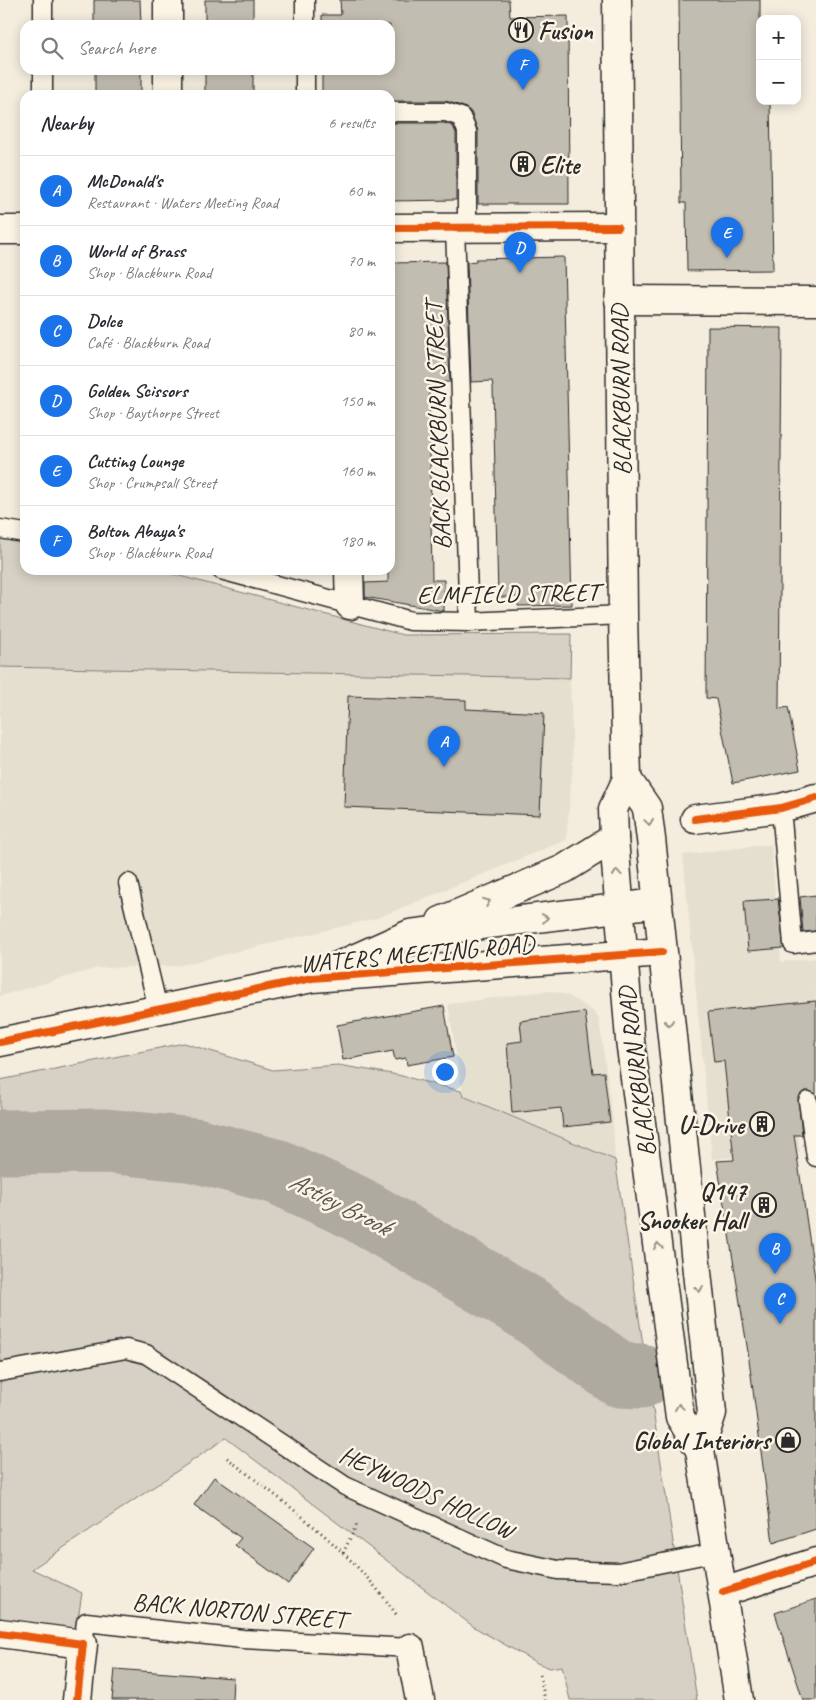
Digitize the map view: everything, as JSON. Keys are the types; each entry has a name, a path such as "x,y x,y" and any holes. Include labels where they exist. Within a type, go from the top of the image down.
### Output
{"main road":[{"path":"168,0 168,20"},
{"name":"BLACKBURN ROAD","path":"617,0 618,226 627,779 613,809 614,838 630,1040 680,1417 700,1450 740,1700"},
{"path":"168,75 168,90"},
{"path":"395,228 618,226"},
{"path":"0,230 20,230"},
{"path":"619,300 816,301"},
{"path":"349,575 350,605"},
{"name":"BLACKBURN ROAD","path":"627,779 647,808 712,1413 700,1450"},
{"path":"695,819 781,808 816,798"},
{"path":"410,934 564,870 614,838"},
{"name":"WATERS MEETING ROAD","path":"312,978 410,934 657,903"},
{"name":"WATERS MEETING ROAD","path":"0,1042 312,978 662,952"},
{"path":"723,1592 816,1562"},
{"path":"0,1633 83,1644 76,1700"},
{"path":"410,1648 420,1700"}],"lane":[{"path":"43,0 43,20"},
{"path":"304,0 305,20"},
{"path":"43,75 43,90"},
{"path":"305,75 305,90"},
{"name":"BACK BLACKBURN STREET","path":"395,112 446,112 461,117 467,131 461,227 469,622"},
{"path":"0,529 20,532"},
{"name":"ELMFIELD STREET","path":"239,575 411,621 469,622 623,615"},
{"path":"781,808 793,944 816,942"},
{"path":"128,883 158,1009"},
{"path":"808,1101 816,1157"},
{"name":"HEYWOODS HOLLOW","path":"0,1372 126,1349 146,1354 345,1486 506,1559 558,1570 618,1572 717,1552"},
{"name":"BACK NORTON STREET","path":"83,1644 86,1622 243,1639 410,1648"}],"path":[{"path":"227,1458 329,1537 389,1603 400,1620 410,1648"},
{"path":"540,1675 545,1700"}],"shaded area":[{"path":"0,539 20,543 20,575 176,575 403,635 571,634 570,678 0,667"},
{"path":"0,667 570,678 573,763 566,840 377,918 177,966 98,968 0,996"},
{"path":"771,844 781,962 816,958 816,1091 794,1096 800,1152 712,1159 683,855"},
{"path":"545,991 569,996 593,1011 599,1019 613,1121 615,1160 463,1096 448,1004"},
{"path":"184,1043 273,1070 338,1065 398,1075 461,1091 463,1096 615,1160 697,1700 570,1700 562,1666 550,1668 537,1663 474,1627 226,1438 32,1569 82,1593 72,1658 0,1648 0,1080"}],"building":[{"path":"94,0 140,0 141,20 94,20"},
{"path":"205,0 253,0 253,20 205,20"},
{"path":"340,0 509,0 510,17 568,16 569,204 478,204 478,131 471,112 464,107 446,101 395,101 395,90 322,90 322,75 395,75 395,20 322,20 322,15 341,15"},
{"path":"679,0 760,0 760,15 756,15 756,105 770,105 773,270 687,271 686,203 681,203"},
{"path":"95,75 141,75 141,90 95,90"},
{"path":"205,75 253,75 253,90 205,90"},
{"path":"395,123 444,123 453,126 456,133 456,200 395,201"},
{"path":"564,257 572,605 518,606 518,597 498,597 493,387 492,381 471,382 467,262 476,261 476,259"},
{"path":"446,262 450,382 444,382 444,388 429,389 432,580 444,580 444,611 365,597 365,583 388,582 388,575 395,575 395,263"},
{"path":"708,327 782,328 779,709 788,707 800,770 733,783 716,699 706,698"},
{"path":"348,696 466,700 466,709 544,713 540,815 344,807"},
{"path":"816,895 816,931 803,932 800,897"},
{"path":"778,899 784,948 748,951 744,901"},
{"path":"816,1001 816,1094 806,1091 798,1097 802,1135 794,1135 816,1285 816,1529 773,1543 748,1352 717,1161 734,1160 724,1061 714,1062 708,1012"},
{"path":"444,1006 453,1057 407,1065 406,1058 395,1060 393,1051 343,1060 337,1025"},
{"path":"585,1012 593,1073 604,1072 610,1122 563,1127 561,1108 512,1113 507,1043 522,1041 520,1021"},
{"path":"214,1477 314,1548 288,1584 235,1545 241,1538 194,1505"},
{"path":"816,1599 816,1700 803,1700 775,1613"},
{"path":"115,1669 233,1678 232,1700 112,1700"}],"waterway":[{"name":"Astley Brook","path":"0,1142 106,1141 195,1150 278,1172 356,1208 526,1307 620,1375 641,1376"}],"cycle path":[{"path":"395,228 618,227"},
{"path":"695,819 781,808 816,798"},
{"path":"0,1042 312,978 662,952"},
{"path":"723,1592 816,1562"},
{"path":"0,1633 83,1644 77,1700"}],"place":[{"name":"Fusion","path":"521,30"},
{"name":"Bolton Abaya's","path":"523,90"},
{"name":"Elite","path":"523,164"},
{"name":"Cutting Lounge","path":"727,258"},
{"name":"Golden Scissors","path":"520,273"},
{"name":"McDonald's","path":"444,767"},
{"name":"U-Drive","path":"762,1124"},
{"name":"Q147 Snooker Hall","path":"764,1205"},
{"name":"World of Brass","path":"775,1274"},
{"name":"Dolce","path":"780,1324"},
{"name":"Global Interiors","path":"788,1440"}]}
